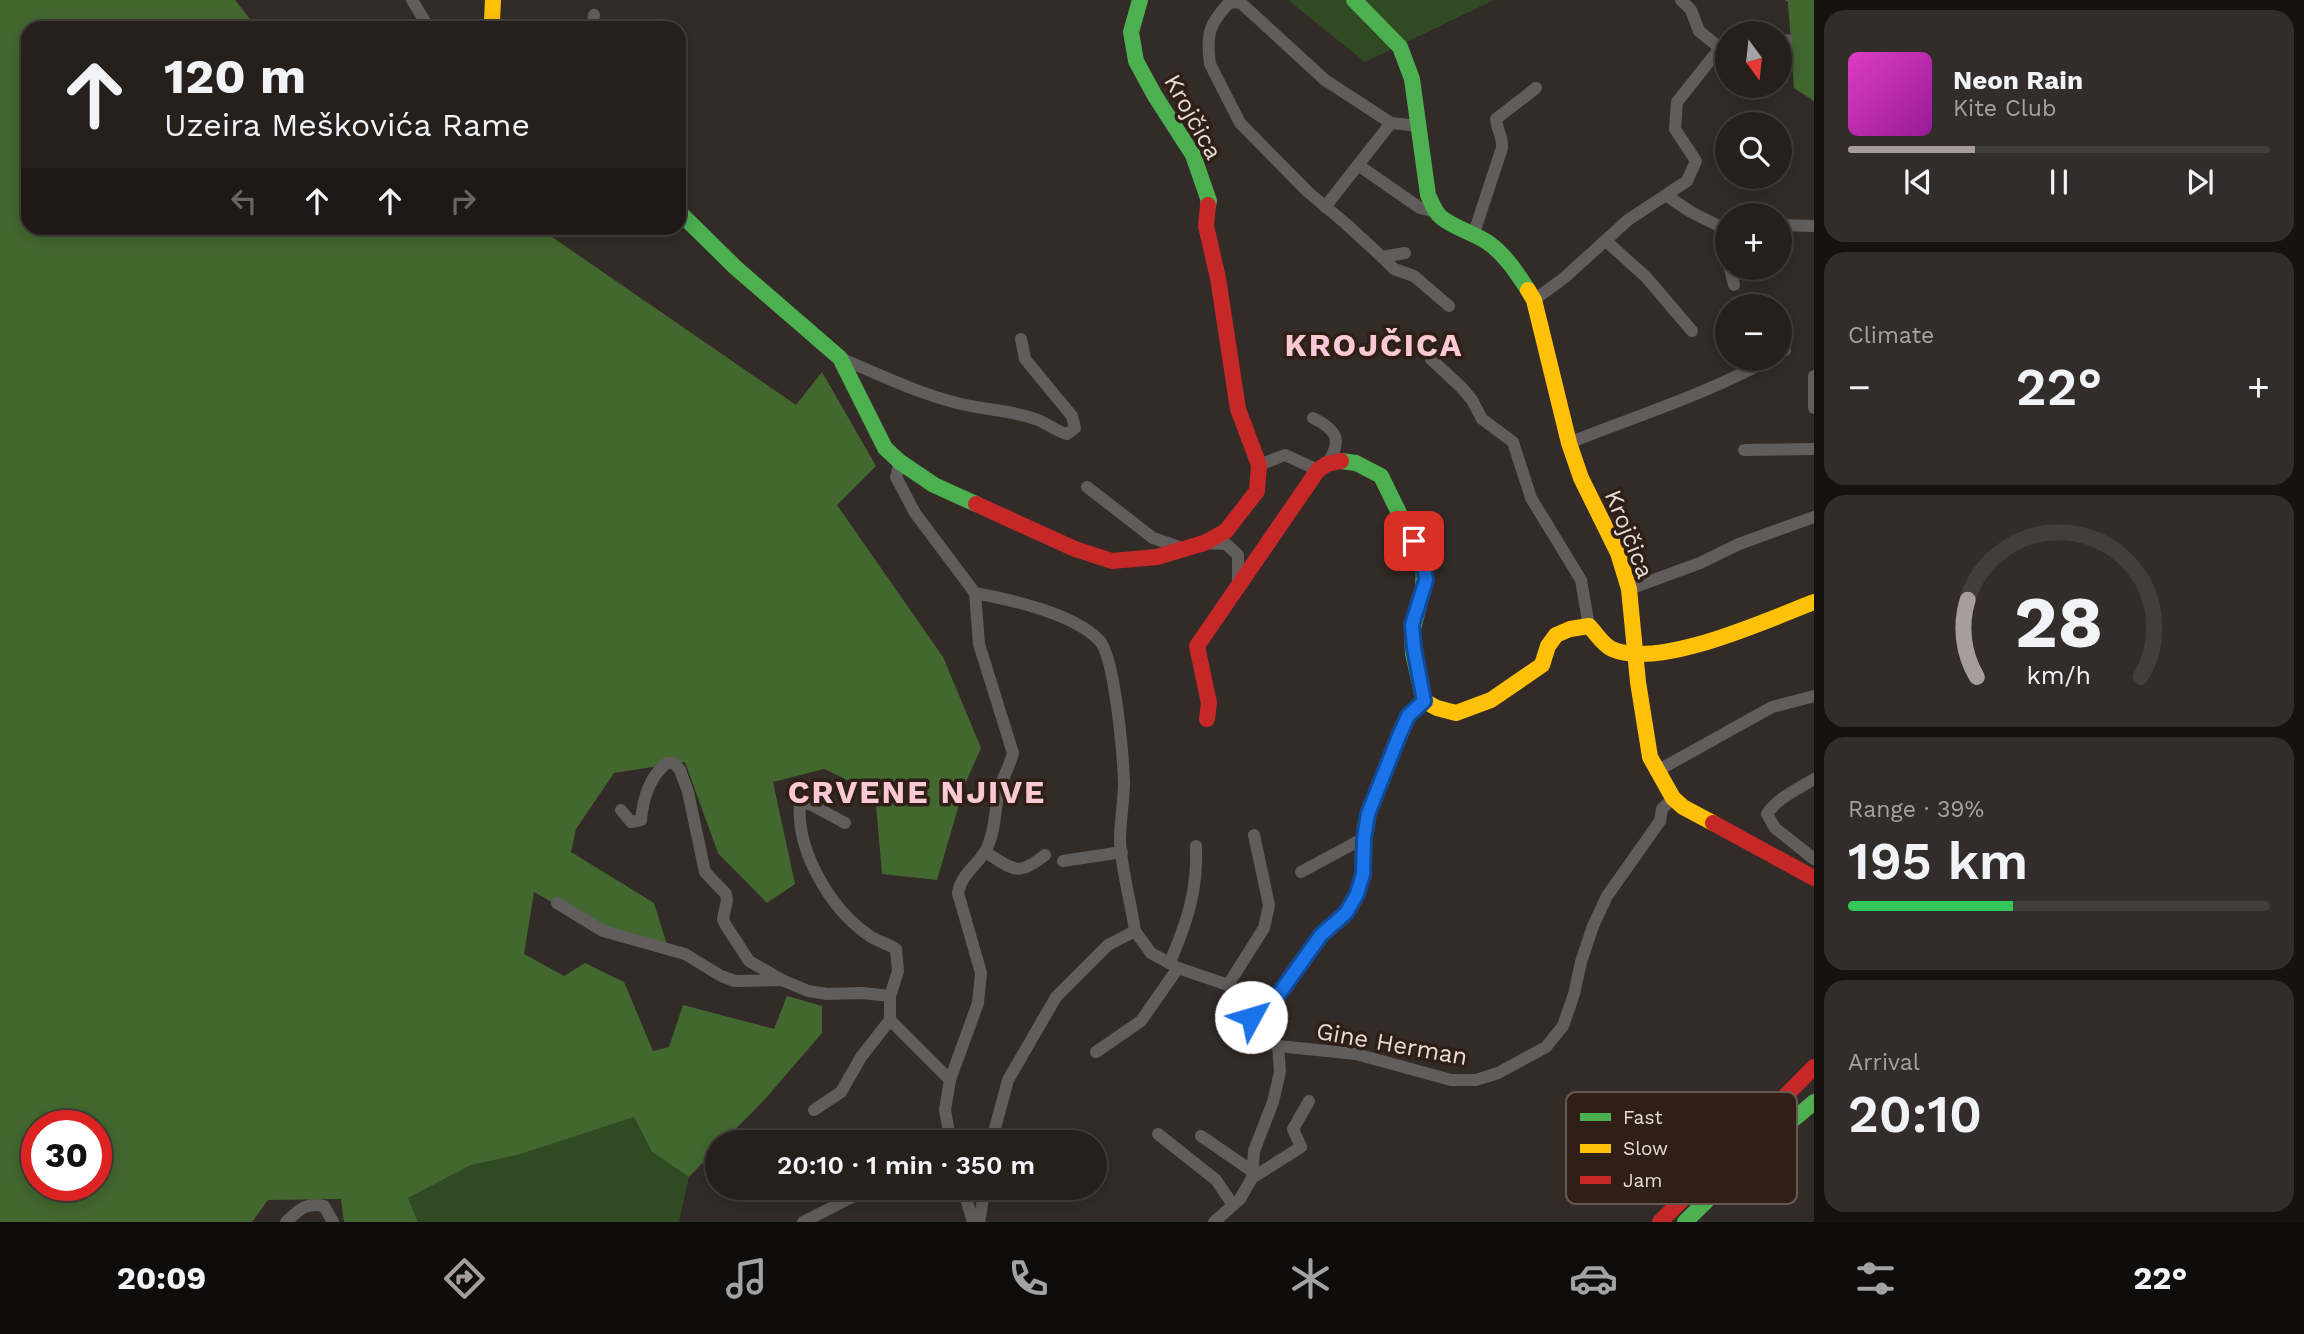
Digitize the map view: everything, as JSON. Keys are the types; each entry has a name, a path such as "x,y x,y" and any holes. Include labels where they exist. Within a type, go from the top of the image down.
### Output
{"main road":[{"path":"492,21 493,0"},
{"name":"Krojčica","path":"1140,0 1131,32 1136,61 1193,155 1209,201 1206,226 1218,278 1238,409 1259,465"},
{"path":"1354,0 1400,47 1412,79 1428,195 1436,212"},
{"name":"Krojčica","path":"1436,212 1452,225 1474,233 1493,246 1514,268 1534,300 1569,443 1581,478 1618,553 1629,589 1638,682 1650,757 1657,771 1673,798 1683,807 1814,878"},
{"path":"686,219 736,268 840,358 878,437 900,463 934,485 1087,553 1112,561 1157,557 1204,543 1226,531 1257,491 1259,465"},
{"path":"1207,719 1209,704 1197,646 1323,467 1341,461 1356,463 1381,476 1424,564 1426,580 1412,625 1414,648 1424,701 1437,708 1456,713 1491,700 1542,664 1545,649 1553,635 1571,627 1589,626 1610,649 1636,654 1696,645 1814,602"},
{"path":"1789,1092 1814,1067"},
{"path":"1797,1115 1814,1102"},
{"path":"1660,1222 1678,1204"},
{"path":"1685,1222 1703,1204"}],"street":[{"path":"412,0 425,21"},
{"path":"1681,0 1691,10 1699,30 1715,42"},
{"name":"Krojčica","path":"1420,126 1391,123 1325,80 1241,3 1230,2 1212,21 1208,53 1210,64 1240,123 1325,207 1394,269 1414,276 1450,306"},
{"path":"1534,300 1564,278 1640,211 1687,181 1696,161 1675,129 1677,102 1715,59"},
{"path":"1474,233 1500,157 1503,139 1496,129 1496,119 1536,88"},
{"path":"1325,207 1391,123"},
{"path":"1358,166 1420,208 1436,212"},
{"path":"1667,196 1715,223"},
{"path":"1792,225 1814,226"},
{"path":"1606,241 1646,277 1692,331"},
{"path":"1382,257 1405,253"},
{"path":"1733,280 1734,285"},
{"path":"840,358 907,387 953,402 1028,417 1067,434 1075,428 1072,416 1026,359 1021,339"},
{"path":"1431,359 1461,387 1482,419 1513,442 1531,498 1581,580 1589,626"},
{"path":"1569,443 1748,371"},
{"path":"1814,376 1814,408"},
{"path":"1259,465 1285,455 1323,467 1337,450 1336,440 1329,426 1313,418"},
{"path":"1744,450 1813,447"},
{"path":"900,463 896,477 915,513 975,593 979,644 1013,753 1001,784 992,835 985,852 967,872 958,894 981,973 978,1003 950,1080 944,1110 948,1130"},
{"path":"1087,487 1153,538 1185,550"},
{"path":"1629,589 1814,517"},
{"path":"1204,543 1226,544 1238,555 1238,586"},
{"path":"975,593 1042,610 1101,641 1107,653 1113,681 1124,782 1120,842 1135,931 1151,953 1174,965 1228,985 1267,1039 1278,1046"},
{"path":"1657,771 1772,707 1814,696"},
{"path":"1251,1017 1279,994 1321,935 1346,913 1357,894 1363,874 1368,814 1408,716 1424,701"},
{"path":"621,810 631,822 641,820 645,793 660,768 667,763 674,763 680,770 688,792 705,872 726,894 723,919 749,961 782,980 827,995 863,993 890,996"},
{"path":"1814,779 1786,796 1767,814 1775,828 1814,859"},
{"name":"Gine Herman","path":"1213,1222 1240,1199 1252,1174 1254,1151 1273,1101 1280,1072 1278,1046 1356,1054 1451,1080 1476,1080 1498,1073 1546,1047 1563,1026 1589,938 1607,897 1660,821 1662,808 1673,798"},
{"path":"814,1110 841,1092 861,1057 890,1020 890,996 898,971 896,949 867,935 841,910 825,888 808,857 800,804 810,804 845,823"},
{"path":"1228,985 1264,928 1269,905 1254,835"},
{"path":"1301,872 1364,838"},
{"path":"1096,1052 1141,1021 1174,965 1190,911 1197,869 1196,846"},
{"path":"985,852 1015,870 1028,868 1045,855"},
{"path":"1063,861 1122,852"},
{"path":"557,903 603,931 685,954 735,981 782,980"},
{"path":"995,1130 1008,1080 1056,997 1108,945 1135,931"},
{"path":"890,1020 950,1080"},
{"name":"Gine Herman","path":"1252,1174 1301,1147 1293,1129 1310,1101"},
{"path":"1157,1134 1216,1180 1233,1205"},
{"path":"1201,1136 1252,1174"},
{"path":"803,1222 847,1200"},
{"path":"967,1200 973,1222"},
{"path":"979,1222 983,1200"},
{"path":"286,1222 309,1204 324,1206 333,1222"}],"green space":[{"path":"0,0 235,0 252,21 21,21 21,235 549,235 796,405 822,372 876,466 837,505 943,657 981,748 965,784 937,880 882,874 875,793 824,769 773,782 795,884 767,903 718,853 685,762 614,773 576,829 571,852 654,903 667,945 597,928 534,892 524,954 564,976 585,963 624,982 653,1051 669,1047 683,1005 774,1029 787,996 822,1006 822,1033 735,1130 705,1130 705,1160 689,1177 652,1152 634,1117 521,1154 471,1165 408,1198 418,1222 344,1222 341,1199 268,1200 252,1222 0,1222"},
{"path":"1288,0 1494,0 1365,62"},
{"path":"1785,0 1814,0 1814,101 1794,88 1792,21 1789,21 1788,2"},
{"path":"634,1117 652,1152 689,1177 679,1222 418,1222 408,1198 471,1165 521,1154"}],"traffic: fast":[{"path":"1140,0 1131,32 1136,61 1193,155 1209,201 1208,205"},
{"path":"1354,0 1400,47 1412,79 1428,195 1436,211 1447,222 1496,249 1528,290"},
{"path":"686,219 736,268 840,358 885,448 900,462 934,485 976,504"},
{"path":"1341,461 1356,463 1381,476 1424,564 1423,589 1412,633 1413,653 1421,689"},
{"path":"1797,1116 1814,1102"},
{"path":"1685,1222 1703,1204"}],"traffic: slow":[{"path":"492,21 493,0"},
{"path":"1528,290 1534,300 1569,443 1581,478 1618,553 1629,589 1638,682 1650,757 1673,798 1683,807 1713,823"},
{"path":"1421,689 1424,701 1456,713 1491,700 1542,665 1548,646 1556,635 1570,629 1589,626 1612,649 1632,654 1657,653 1713,640 1814,602"}],"traffic: jam":[{"path":"976,504 1075,549 1112,561 1157,557 1204,543 1226,531 1257,491 1259,465 1238,409 1218,278 1206,226 1208,205"},
{"path":"1207,719 1209,703 1197,646 1318,470 1327,464 1341,461"},
{"path":"1713,823 1814,878"},
{"path":"1789,1092 1814,1067"},
{"path":"1660,1222 1678,1204"}],"district":[{"name":"KROJČICA","path":"1374,345"},
{"name":"CRVENE NJIVE","path":"917,792"}],"route":[{"path":"1251,1017 1279,994 1321,935 1346,913 1357,894 1363,874 1368,814 1408,716 1424,701 1412,625 1426,580 1424,564 1414,541"}]}
